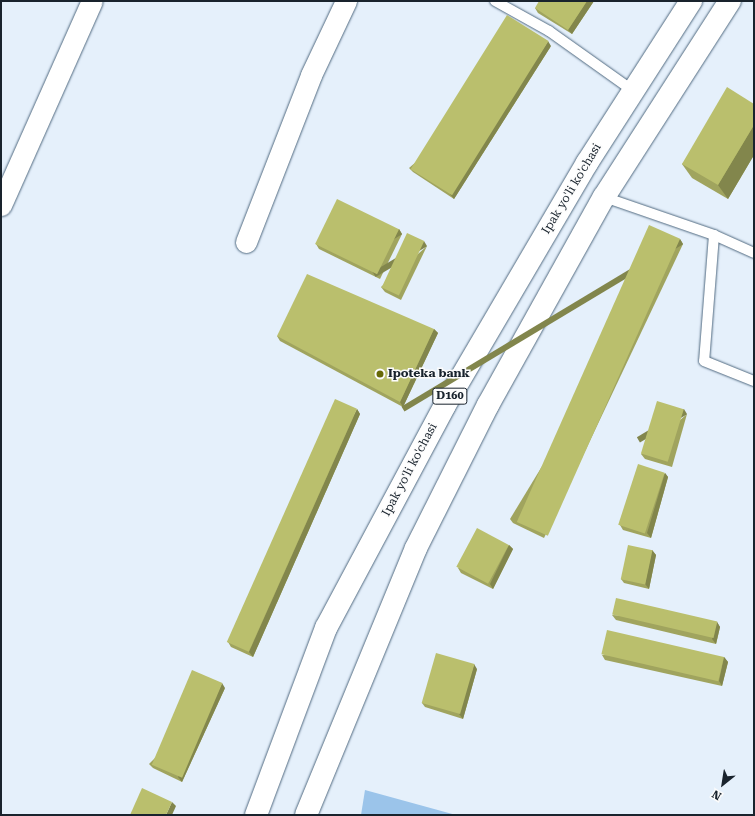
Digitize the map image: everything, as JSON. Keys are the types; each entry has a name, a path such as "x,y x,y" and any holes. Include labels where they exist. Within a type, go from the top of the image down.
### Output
{"main road":[{"name":"Ipak yo'li ko'chasi","path":"256,815 326,628 445,405 632,90 691,1"},
{"name":"D160","path":"306,815 416,548 488,405 604,197 730,1"}],"street":[{"path":"1,205 92,1"},
{"path":"246,242 311,76 346,1"}],"lane":[{"path":"494,1 549,31 632,90"},
{"path":"604,197 714,235 754,253"},
{"path":"714,235 704,361 754,381"}],"shaded area":[{"path":"365,790 456,815 361,815"}],"building":[{"path":"539,1 587,1 568,30 535,8"},
{"path":"507,15 549,41 452,195 411,169"},
{"path":"727,87 754,104 754,125 718,185 682,164"},
{"path":"337,199 399,229 377,274 315,244"},
{"path":"649,225 680,239 548,536 517,522"},
{"path":"407,233 424,241 399,295 382,287"},
{"name":"Ipoteka bank","path":"307,274 434,329 400,402 277,336"},
{"path":"335,399 357,409 249,652 227,642"},
{"path":"657,401 684,409 668,462 641,454"},
{"path":"638,464 665,473 645,534 618,525"},
{"path":"477,528 509,545 488,584 456,567"},
{"path":"628,545 652,550 645,584 621,579"},
{"path":"616,598 717,621 714,638 612,615"},
{"path":"607,630 724,657 718,681 601,654"},
{"path":"436,653 474,664 460,714 422,703"},
{"path":"192,670 222,683 182,778 152,765"},
{"path":"142,788 172,802 166,815 130,815"}],"place":[{"name":"Ipoteka bank","path":"380,374"}]}
